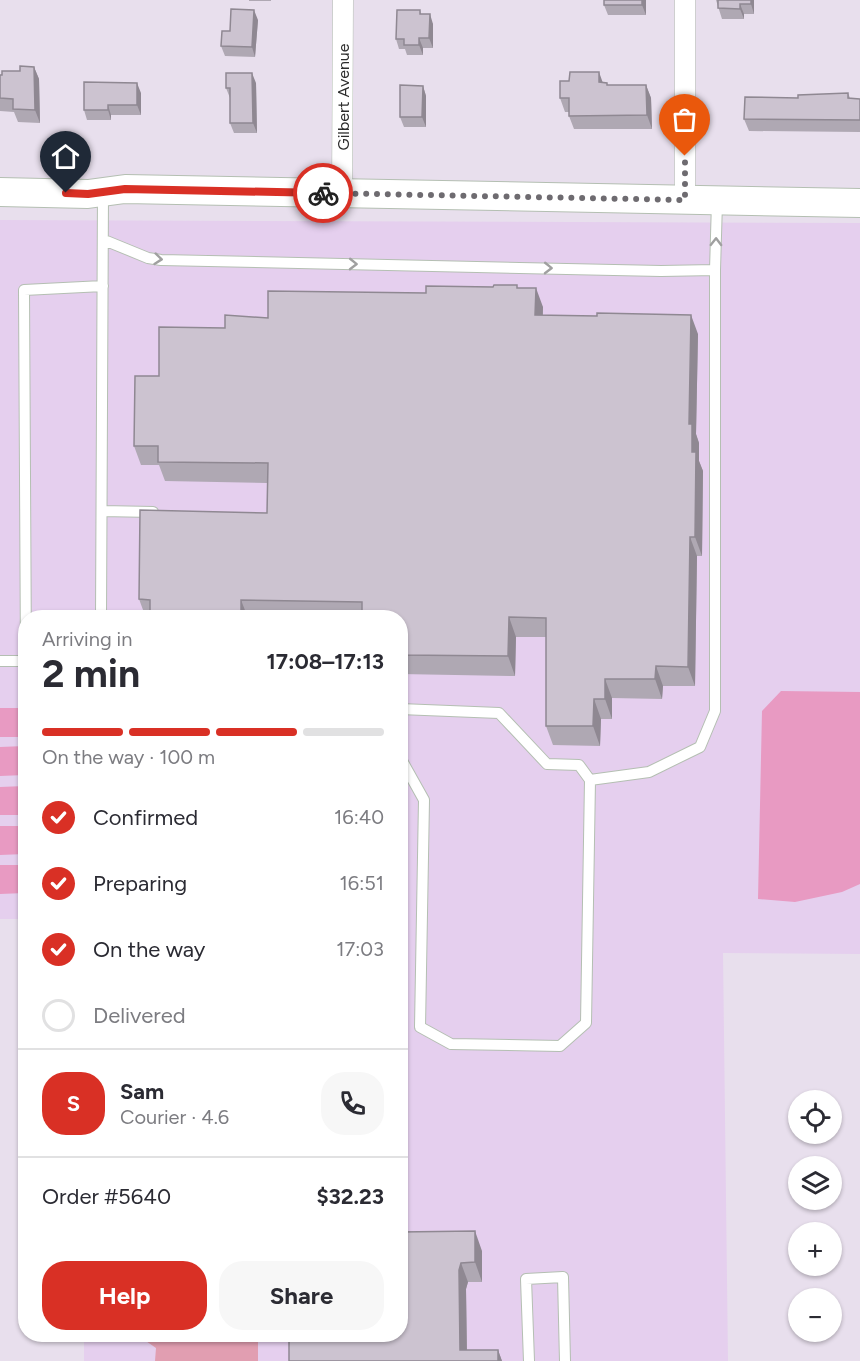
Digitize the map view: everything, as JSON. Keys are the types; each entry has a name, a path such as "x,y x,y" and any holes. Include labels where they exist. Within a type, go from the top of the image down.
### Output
{"main road":[{"path":"0,192 88,194 125,189 860,203"}],"street":[{"name":"Gilbert Avenue","path":"342,194 344,0"},
{"path":"685,0 685,200"}],"lane":[{"path":"101,610 103,192"},
{"path":"590,780 648,772 700,747 715,711 717,201"},
{"path":"104,240 148,258 161,260 661,271 715,270"},
{"path":"26,610 24,290 103,286"},
{"path":"102,511 159,512"},
{"path":"0,661 18,661"},
{"path":"408,709 499,713 547,764 579,765 590,780 586,1023 560,1046 451,1044 420,1027 424,801 408,772"},
{"path":"529,1361 526,1279 563,1277 565,1361"}],"shaded area":[{"path":"0,220 860,223 860,954 723,953 728,1361 84,1361 84,1342 408,1342 408,610 18,610 18,919 0,919"},
{"path":"781,691 860,692 860,884 842,892 795,902 758,899 762,711"},
{"path":"0,708 18,708 18,737 0,737"},
{"path":"18,746 18,775 0,776 0,747"},
{"path":"18,786 18,815 0,815 0,787"},
{"path":"0,826 18,826 18,854 0,855"},
{"path":"0,865 18,865 18,893 0,894"},
{"path":"147,1342 258,1342 258,1361 155,1361 156,1348"}],"building":[{"path":"604,0 642,0 642,5 604,5"},
{"path":"718,0 751,0 751,4 740,4 740,9 718,8"},
{"path":"231,9 254,10 252,47 221,46 222,31 230,31"},
{"path":"397,10 420,10 420,14 430,14 429,38 419,38 419,45 404,45 404,39 396,39"},
{"path":"20,66 34,67 35,110 13,109 13,99 0,98 2,71 20,71"},
{"path":"570,72 599,72 599,82 607,83 607,85 646,85 647,115 569,116 569,98 560,98 560,81 569,81"},
{"path":"226,73 252,73 253,123 230,123 230,88 226,88"},
{"path":"84,82 137,83 137,105 108,105 108,110 84,110"},
{"path":"400,85 423,86 422,117 400,117"},
{"path":"848,93 848,98 860,99 860,120 744,119 745,97 798,98 798,95"},
{"path":"494,285 517,285 517,288 536,288 535,315 597,316 597,313 691,315 689,424 692,424 692,452 696,452 695,537 690,537 688,667 656,666 655,679 605,679 605,699 594,699 593,726 546,726 546,618 509,617 508,656 408,655 408,610 362,610 362,602 241,600 241,610 150,610 150,600 139,599 140,510 267,513 268,463 158,462 158,446 134,446 135,376 159,376 159,327 225,328 225,315 268,318 268,291 426,293 426,286 493,287"},
{"path":"475,1231 475,1262 461,1263 459,1270 460,1350 498,1350 498,1361 289,1361 289,1342 408,1342 408,1232"}],"way so far":[{"path":"323,193 685,200 685,156"}],"route":[{"path":"66,193 88,194 125,189 323,193"}]}
